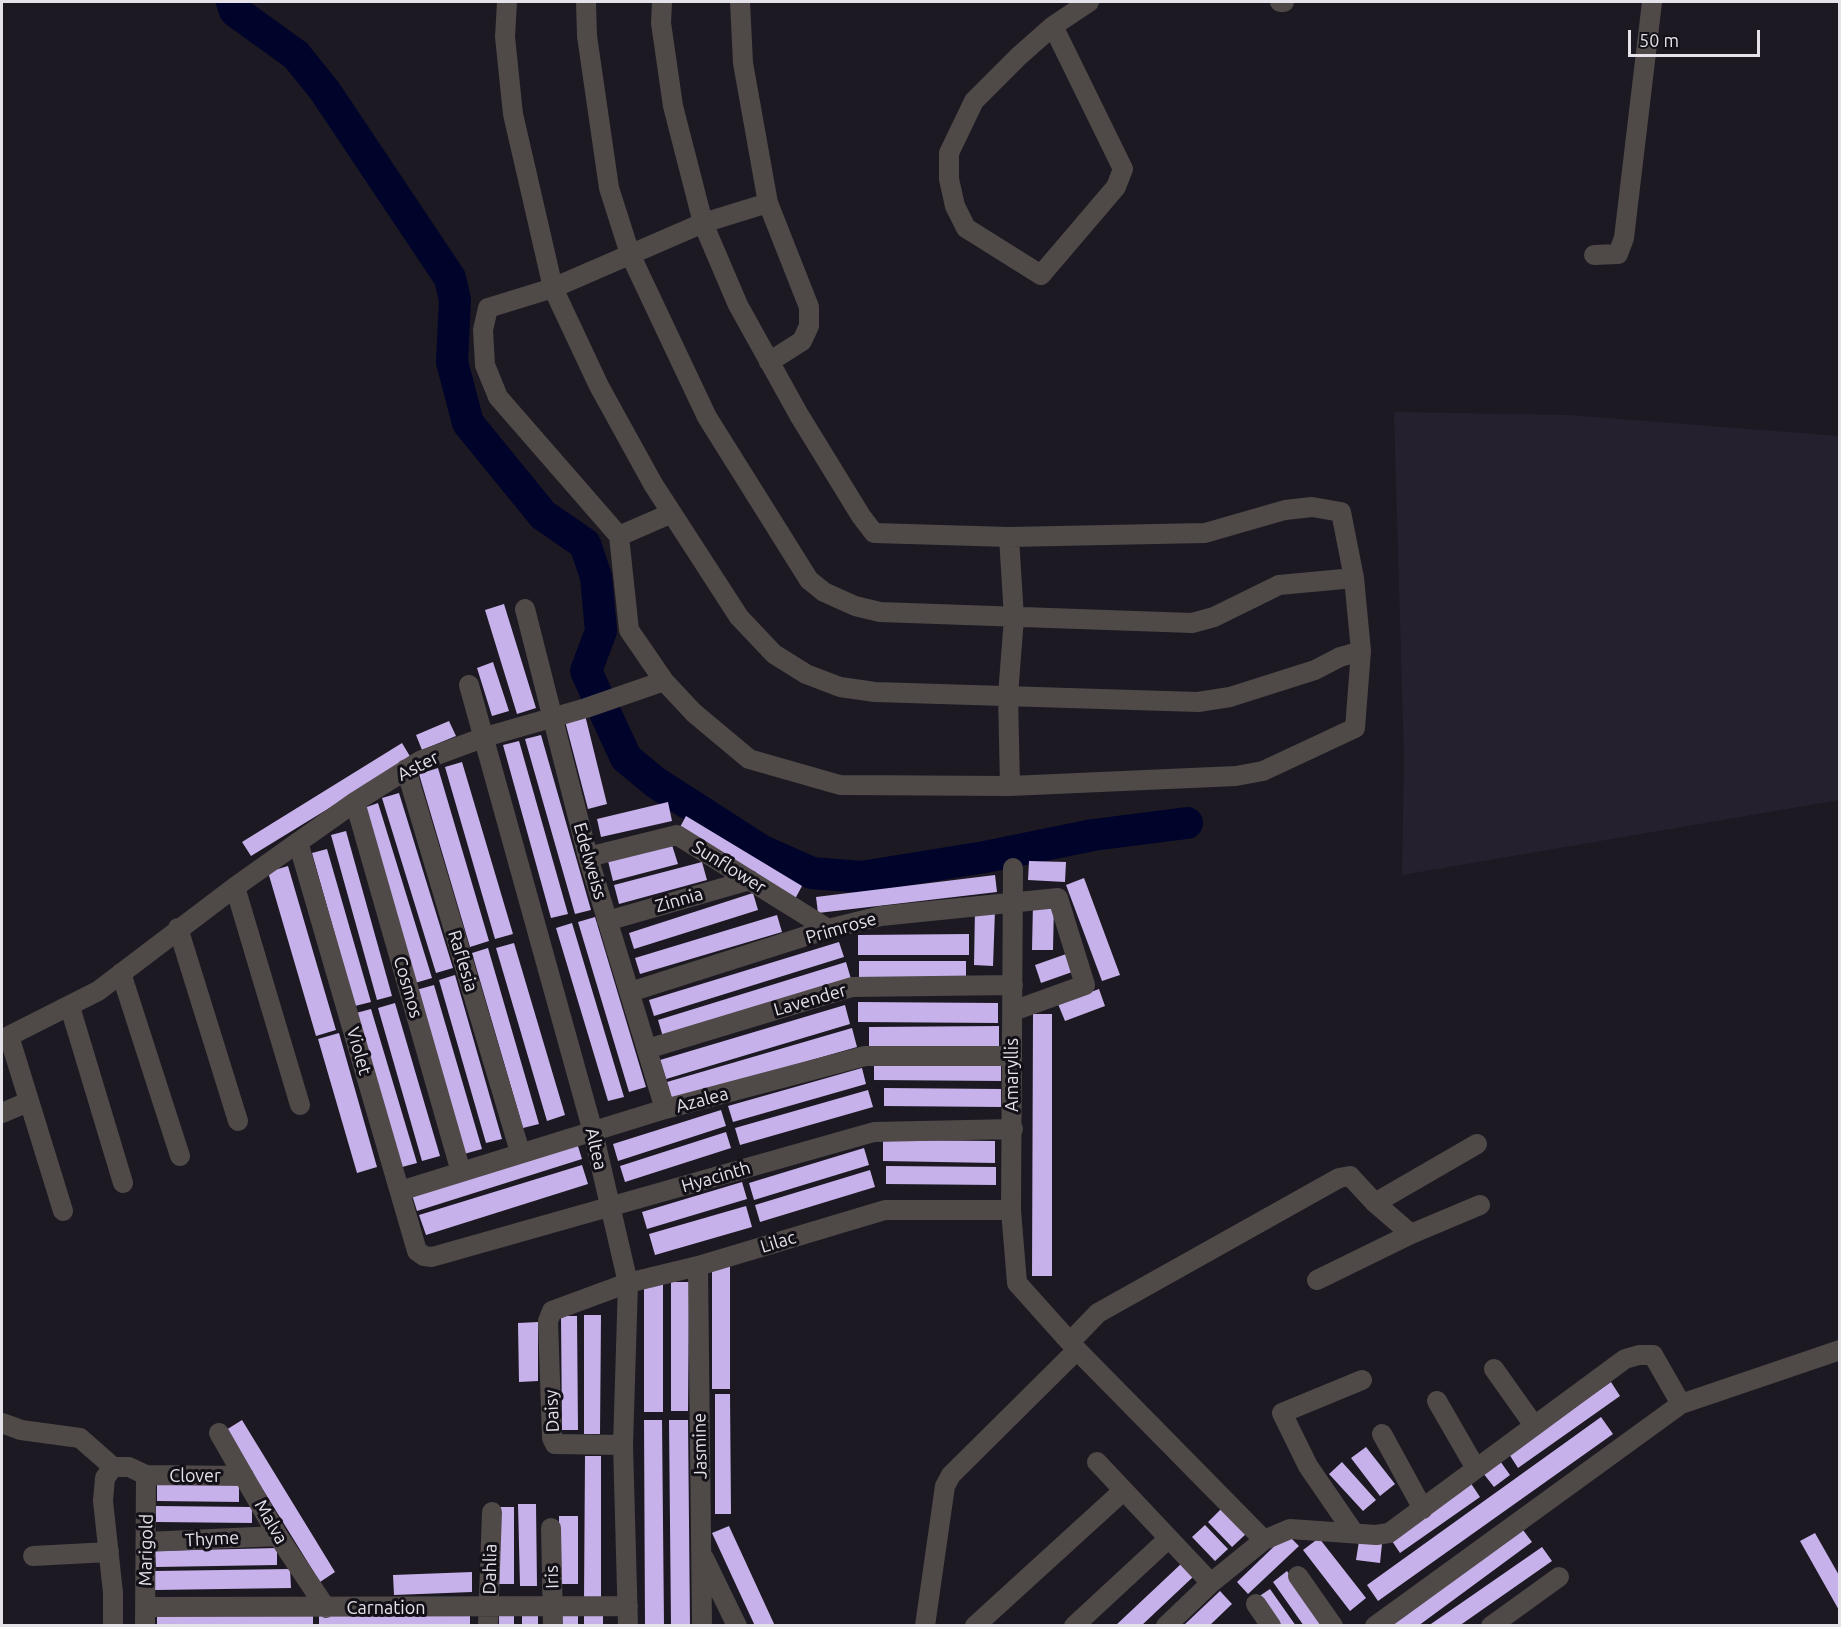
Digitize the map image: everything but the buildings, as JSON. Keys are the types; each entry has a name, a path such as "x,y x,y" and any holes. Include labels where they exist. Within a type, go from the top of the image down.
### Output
{"street":[{"path":"507,2 505,37 513,114 553,288 599,386 672,513 739,617 774,654 806,674 840,687 876,692 1198,702 1241,694 1316,670 1340,657 1361,651"},
{"path":"586,2 587,36 609,188 630,254 707,417 808,580 824,592 855,606 880,612 1192,623 1214,617 1279,585 1354,578"},
{"path":"662,2 661,23 673,106 704,223 738,305 769,362 861,516 874,533 1009,537 1205,533 1285,510 1312,507 1341,512 1354,578 1361,651 1355,728 1263,771 1236,776 1010,786 840,785 749,759 694,713 664,681 629,630 619,536 498,397 485,365 483,330 488,308 553,288 704,223 768,203"},
{"path":"740,2 743,63 768,203 808,307 808,326 802,341 769,362"},
{"path":"1053,26 1123,169 1116,187 1041,275 966,228 955,206 949,179 949,153 974,100 1053,26 1089,2"},
{"path":"1594,255 1618,254 1624,238 1652,2"},
{"path":"619,536 672,513"},
{"path":"1009,537 1014,618 1008,695 1010,786"},
{"name":"Edelweiss","path":"525,609 588,857 665,1109"},
{"name":"Aster","path":"5,1038 70,1007 122,973 178,928 298,842 420,761 485,737 551,716 586,708 664,681"},
{"name":"Altea","path":"469,685 593,1132 628,1283 623,1445 628,1616"},
{"name":"Raflesia","path":"406,769 520,1152"},
{"name":"Cosmos","path":"356,802 461,1172"},
{"name":"Sunflower","path":"588,857 677,835 828,929"},
{"name":"Violet","path":"298,842 417,1251 424,1256"},
{"name":"Amaryllis","path":"1012,868 1014,902 1011,1210 1017,1283 1074,1346"},
{"name":"Zinnia","path":"607,921 750,880"},
{"path":"235,887 300,1105"},
{"name":"Primrose","path":"630,992 828,929 881,916 1058,898 1085,985 1013,1011"},
{"path":"178,928 238,1121"},
{"path":"122,973 180,1156"},
{"name":"Lavender","path":"647,1049 852,987 1013,985"},
{"path":"70,1007 123,1183"},
{"path":"5,1038 63,1211"},
{"name":"Azalea","path":"400,1191 665,1109 865,1056 1012,1056"},
{"path":"2,1113 28,1102"},
{"name":"Hyacinth","path":"424,1256 432,1257 610,1208 874,1132 1012,1129"},
{"path":"1375,1203 1477,1144"},
{"path":"925,1626 945,1486 951,1475 1074,1346 1098,1314 1339,1178 1350,1176 1375,1203 1411,1234"},
{"path":"1317,1280 1411,1234 1480,1205"},
{"name":"Lilac","path":"552,1311 628,1283 698,1266 885,1210 1011,1210"},
{"name":"Jasmine","path":"698,1266 702,1626"},
{"name":"Daisy","path":"552,1311 548,1321 552,1438 555,1444 623,1445"},
{"path":"1074,1346 1264,1540"},
{"path":"1375,1626 1681,1404 1839,1350"},
{"path":"1166,1626 1211,1583 1264,1540 1290,1529 1389,1533 1533,1424 1625,1359 1639,1354 1653,1355 1681,1404"},
{"path":"1494,1369 1533,1424"},
{"path":"1354,1533 1308,1466 1282,1413 1362,1380"},
{"path":"1437,1401 1475,1467"},
{"path":"2,1423 21,1430 80,1438 113,1467 105,1478 103,1501 109,1552 113,1626"},
{"name":"Malva","path":"219,1433 278,1536 326,1608"},
{"path":"1382,1434 1423,1509"},
{"path":"1097,1462 1211,1583"},
{"name":"Clover","path":"113,1467 129,1467 147,1475 244,1476"},
{"name":"Marigold","path":"145,1616 147,1475"},
{"path":"975,1626 1123,1491"},
{"name":"Dahlia","path":"488,1617 492,1512"},
{"name":"Iris","path":"551,1528 553,1616"},
{"name":"Thyme","path":"146,1542 278,1536"},
{"path":"1074,1626 1168,1539"},
{"path":"33,1556 109,1552"},
{"path":"701,1553 736,1626"},
{"path":"1298,1576 1334,1626"},
{"path":"1491,1626 1559,1577"},
{"path":"1256,1604 1271,1626"},
{"name":"Carnation","path":"145,1616 326,1608 488,1617 628,1616"}],"shaded area":[{"path":"1394,412 1568,415 1839,436 1839,800 1402,875 1404,759"}],"waterway":[{"path":"232,2 235,11 296,55 325,91 450,278 455,300 452,362 468,423 543,515 585,544 596,577 601,631 586,671 626,758 655,782 762,851 812,873 861,877 985,857 1093,835 1187,823"}]}
